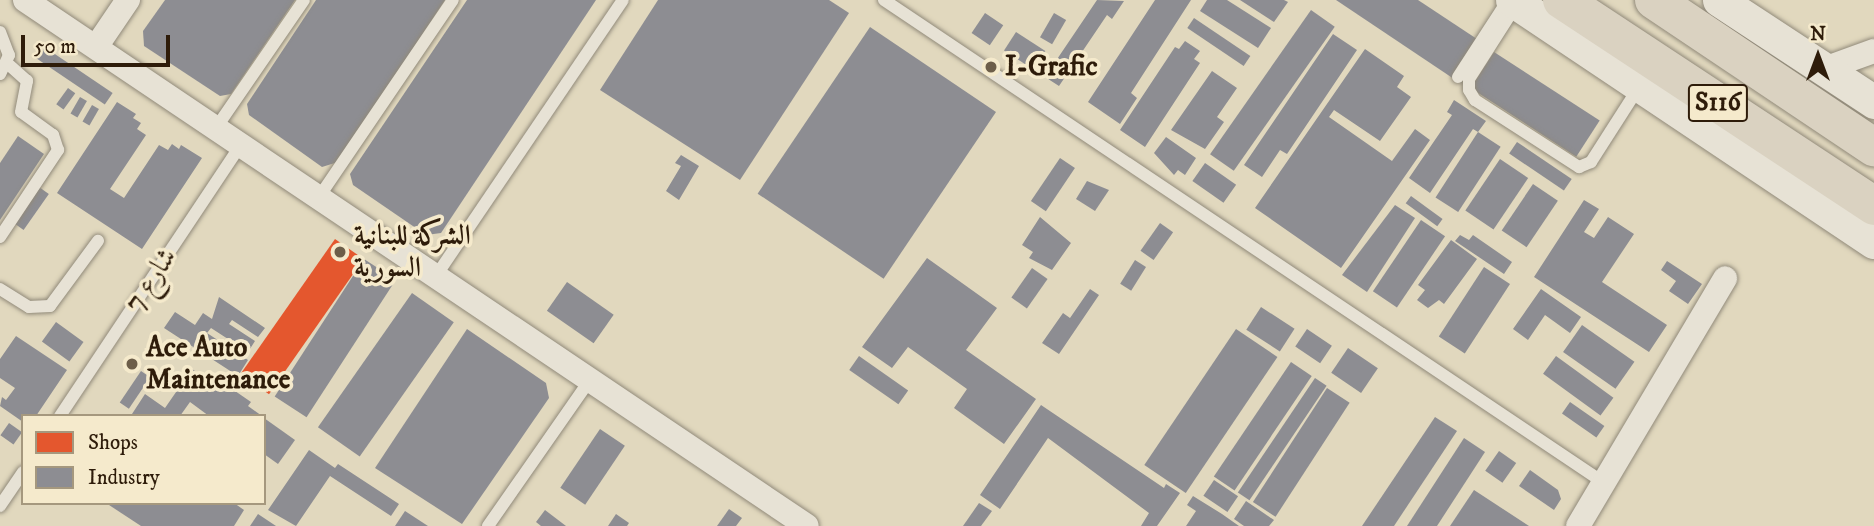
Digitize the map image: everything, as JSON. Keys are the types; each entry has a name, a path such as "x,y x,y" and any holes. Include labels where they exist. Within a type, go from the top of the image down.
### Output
{"highway":[{"name":"S116","path":"1562,0 1874,206"},
{"name":"S116","path":"1654,0 1874,147"}],"main road":[{"path":"1719,0 1874,102"},
{"path":"1512,1 1874,242"}],"street":[{"path":"25,0 807,526"},
{"path":"96,47 128,0"},
{"path":"1826,68 1874,51"},
{"path":"1578,526 1606,484 1725,278"}],"lane":[{"path":"216,128 304,0"},
{"path":"319,197 453,0"},
{"path":"436,276 623,0"},
{"path":"884,0 1606,484"},
{"path":"1458,77 1512,1"},
{"path":"1512,1 1469,79 1469,90 1475,100 1573,166 1591,162 1641,85"},
{"path":"0,32 8,46 4,69 27,81 20,112 53,135 58,150 0,237"},
{"name":"شارع 7","path":"61,414 241,145"},
{"path":"0,289 36,310 50,306 97,241"},
{"path":"488,526 590,380"},
{"path":"0,506 21,475"}],"building: Shops":[{"path":"335,239 364,259 269,394 240,374"}],"building: Industry":[{"path":"165,0 295,0 231,94 220,96 144,46 143,31"},
{"path":"316,0 445,0 338,162 322,167 249,115 247,104"},
{"path":"467,0 596,0 441,233 426,235 353,185 350,174"},
{"path":"658,0 829,0 849,13 740,180 600,90"},
{"path":"1097,0 1124,1 1112,19 1107,15 1059,86 1045,77"},
{"path":"1155,0 1191,0 1131,93 1137,98 1120,124 1088,102"},
{"path":"1207,0 1227,0 1271,28 1258,48 1200,11"},
{"path":"1240,0 1284,0 1288,2 1274,22"},
{"path":"1336,0 1418,0 1480,41 1454,79"},
{"path":"1311,10 1335,27 1234,171 1210,154"},
{"path":"985,13 1003,25 990,45 972,33"},
{"path":"1054,13 1066,20 1052,44 1040,37"},
{"path":"1194,18 1250,56 1244,66 1187,28"},
{"path":"870,27 996,112 884,279 758,194"},
{"path":"1016,32 1045,51 1033,70 1004,50"},
{"path":"1333,34 1357,50 1287,154 1280,150 1262,177 1244,165"},
{"path":"1185,41 1200,51 1194,59 1200,63 1145,147 1120,130 1175,47 1179,49"},
{"path":"43,46 113,93 105,105 35,58"},
{"path":"1365,49 1404,76 1397,87 1411,97 1380,141 1334,110 1329,117 1392,161 1415,129 1430,140 1341,268 1255,208"},
{"path":"1494,52 1600,121 1576,157 1471,88"},
{"path":"1212,71 1237,88 1217,117 1224,122 1205,149 1171,130"},
{"path":"68,88 75,93 64,109 56,104"},
{"path":"80,97 87,101 77,117 70,113"},
{"path":"1454,100 1486,121 1478,132 1473,129 1430,193 1409,178 1452,115 1447,112"},
{"path":"117,102 136,114 133,118 141,123 137,129 146,135 110,189 124,198 159,145 168,150 172,144 179,149 181,145 202,158 142,249 57,193"},
{"path":"92,105 99,109 89,125 82,121"},
{"path":"1478,132 1501,147 1458,212 1436,197"},
{"path":"18,136 44,154 0,220 0,163"},
{"path":"1166,137 1196,158 1185,175 1178,170 1174,175 1154,153"},
{"path":"1517,142 1572,179 1564,191 1509,154"},
{"path":"681,155 699,166 679,200 666,191 681,166 675,163"},
{"path":"1060,158 1075,168 1046,211 1031,201"},
{"path":"1500,159 1528,178 1494,229 1465,210"},
{"path":"1205,163 1236,185 1224,203 1192,181"},
{"path":"1087,181 1109,190 1095,211 1076,199"},
{"path":"1533,184 1558,201 1527,247 1502,230"},
{"path":"39,187 49,194 24,230 14,223"},
{"path":"1411,196 1443,219 1437,226 1406,203"},
{"path":"1584,200 1599,209 1584,232 1594,238 1608,217 1634,234 1602,282 1667,325 1649,352 1534,277"},
{"path":"1395,205 1415,218 1367,292 1342,275"},
{"path":"1040,217 1071,243 1052,270 1029,258 1033,252 1022,245"},
{"path":"1421,220 1445,236 1397,308 1373,291"},
{"path":"1160,223 1173,232 1154,260 1140,251"},
{"path":"1460,235 1469,240 1473,235 1512,262 1504,274 1455,241"},
{"path":"1451,240 1477,259 1444,304 1439,300 1428,308 1417,300 1425,290 1418,285"},
{"path":"927,258 997,308 966,350 1036,399 1004,444 954,408 967,389 908,347 892,368 862,347"},
{"path":"364,259 396,280 307,417 275,397"},
{"path":"1135,260 1146,267 1131,291 1120,284"},
{"path":"1667,261 1702,284 1688,304 1669,291 1676,281 1661,270"},
{"path":"1484,267 1510,284 1465,353 1439,337"},
{"path":"1032,268 1048,279 1027,308 1011,297"},
{"path":"567,282 614,315 594,343 547,311"},
{"path":"1090,289 1099,295 1059,354 1042,343 1063,313 1070,318"},
{"path":"1541,289 1581,317 1570,333 1545,315 1528,340 1513,329"},
{"path":"412,293 454,322 360,457 318,427"},
{"path":"219,297 265,328 258,337 232,320 229,324 255,341 248,352 211,328 207,333 248,360 238,376 164,328 175,312 195,325 203,313 212,319"},
{"path":"1261,307 1295,329 1280,351 1246,330"},
{"path":"56,322 84,342 69,361 42,341"},
{"path":"1582,325 1634,362 1615,389 1563,352"},
{"path":"467,329 546,383 549,398 462,524 375,468"},
{"path":"1236,329 1277,357 1186,493 1144,465"},
{"path":"1307,329 1332,346 1320,363 1295,346"},
{"path":"16,336 67,370 37,414 21,414 21,421 0,406 2,397 6,400 15,388 0,378 0,359"},
{"path":"1348,348 1378,368 1361,393 1331,373"},
{"path":"859,356 908,390 898,404 849,370"},
{"path":"1556,356 1613,398 1601,416 1543,374"},
{"path":"1291,362 1312,376 1235,490 1214,476"},
{"path":"192,369 205,378 209,373 251,402 248,406 259,414 206,414 190,402 181,414 132,414 145,394 165,408"},
{"path":"141,371 150,377 129,409 120,403"},
{"path":"1315,378 1327,386 1249,500 1238,492"},
{"path":"1327,388 1350,403 1276,517 1253,502"},
{"path":"1570,402 1604,426 1596,438 1562,413"},
{"path":"1041,405 1164,488 1166,484 1180,493 1157,526 1141,526 1149,513 1048,438 1000,509 980,495"},
{"path":"1435,417 1457,431 1394,526 1362,526"},
{"path":"266,419 295,440 278,464 266,455"},
{"path":"9,423 21,431 14,444 0,435"},
{"path":"600,429 625,446 585,505 560,488"},
{"path":"1464,438 1485,452 1437,526 1407,526"},
{"path":"309,450 335,468 338,464 399,504 391,516 330,476 296,526 268,510"},
{"path":"1499,451 1516,463 1502,483 1485,471"},
{"path":"1530,470 1558,490 1561,499 1554,510 1519,486"},
{"path":"1214,480 1238,496 1227,512 1203,496"},
{"path":"1474,490 1529,526 1450,526"},
{"path":"1193,496 1239,526 1186,526 1196,511 1187,505"},
{"path":"1246,501 1274,520 1269,526 1244,526 1234,519"},
{"path":"979,503 992,511 981,526 963,526"},
{"path":"109,505 237,505 244,510 234,526 141,526"},
{"path":"729,509 742,518 736,526 717,526"},
{"path":"545,510 566,526 541,526 536,522"},
{"path":"405,511 428,526 395,526"},
{"path":"258,514 276,526 250,526"},
{"path":"616,514 629,523 627,526 608,526"}],"place":[{"name":"I-Grafic","path":"991,67"},
{"name":"الشركة للبنانية السورية","path":"340,252"},
{"name":"Ace Auto Maintenance","path":"132,364"}]}
